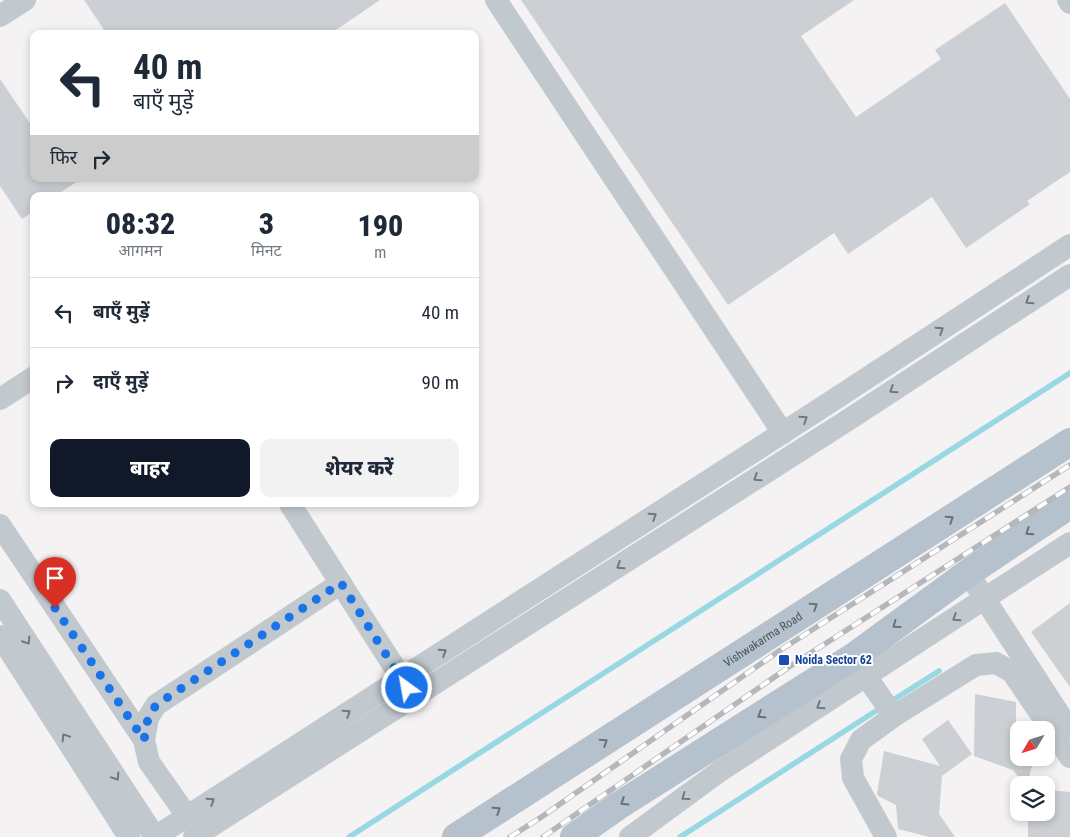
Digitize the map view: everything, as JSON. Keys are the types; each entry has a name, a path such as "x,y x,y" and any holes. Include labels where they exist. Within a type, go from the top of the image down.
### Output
{"main road":[{"name":"Vishwakarma Road","path":"456,837 1070,442"},
{"path":"587,833 618,806 859,667 968,573 1070,505"}],"street":[{"path":"0,16 25,0"},
{"path":"496,0 783,432"},
{"path":"190,827 402,678 1070,245"},
{"path":"0,600 155,837 190,827 413,697 848,420 1070,275"},
{"path":"0,399 30,380"},
{"path":"292,507 413,697"},
{"path":"0,525 144,740"},
{"path":"630,837 859,667 984,599 1070,543"},
{"path":"968,573 1070,731"},
{"path":"190,827 148,762 144,740 148,718 156,705 341,583"},
{"path":"0,636 129,837"},
{"path":"886,837 853,778 851,759 860,740 894,716 976,665 996,663 1012,672 1070,757"},
{"path":"859,667 894,716"}],"building":[{"path":"84,0 380,0 336,30 104,30"},
{"path":"521,0 854,0 801,36 856,117 941,59 935,50 1005,3 1070,99 1070,172 1027,201 1030,204 966,248 932,197 848,254 834,233 728,305"},
{"path":"0,79 30,123 30,182 76,182 61,192 30,192 30,214 22,219 0,186"},
{"path":"1070,603 1070,687 1031,632"},
{"path":"975,694 1016,702 1016,721 1010,721 1010,766 1032,766 1029,776 1017,776 1013,770 974,756"},
{"path":"948,720 972,754 942,776 939,814 955,837 930,837 898,829 896,805 877,794 884,751 940,766 922,739"},
{"path":"1055,791 1070,792 1070,837 1028,837 1028,821 1055,821"}],"waterway":[{"path":"349,837 1070,373"},
{"path":"890,702 939,671"},
{"path":"680,837 882,707"}],"railway":[{"path":"510,837 779,651 1070,465"},
{"path":"543,837 789,667 1070,487"}],"place":[{"name":"Noida Sector 62","path":"784,660"}],"route":[{"path":"55,608 144,740 148,718 156,705 341,583 407,688"}]}
